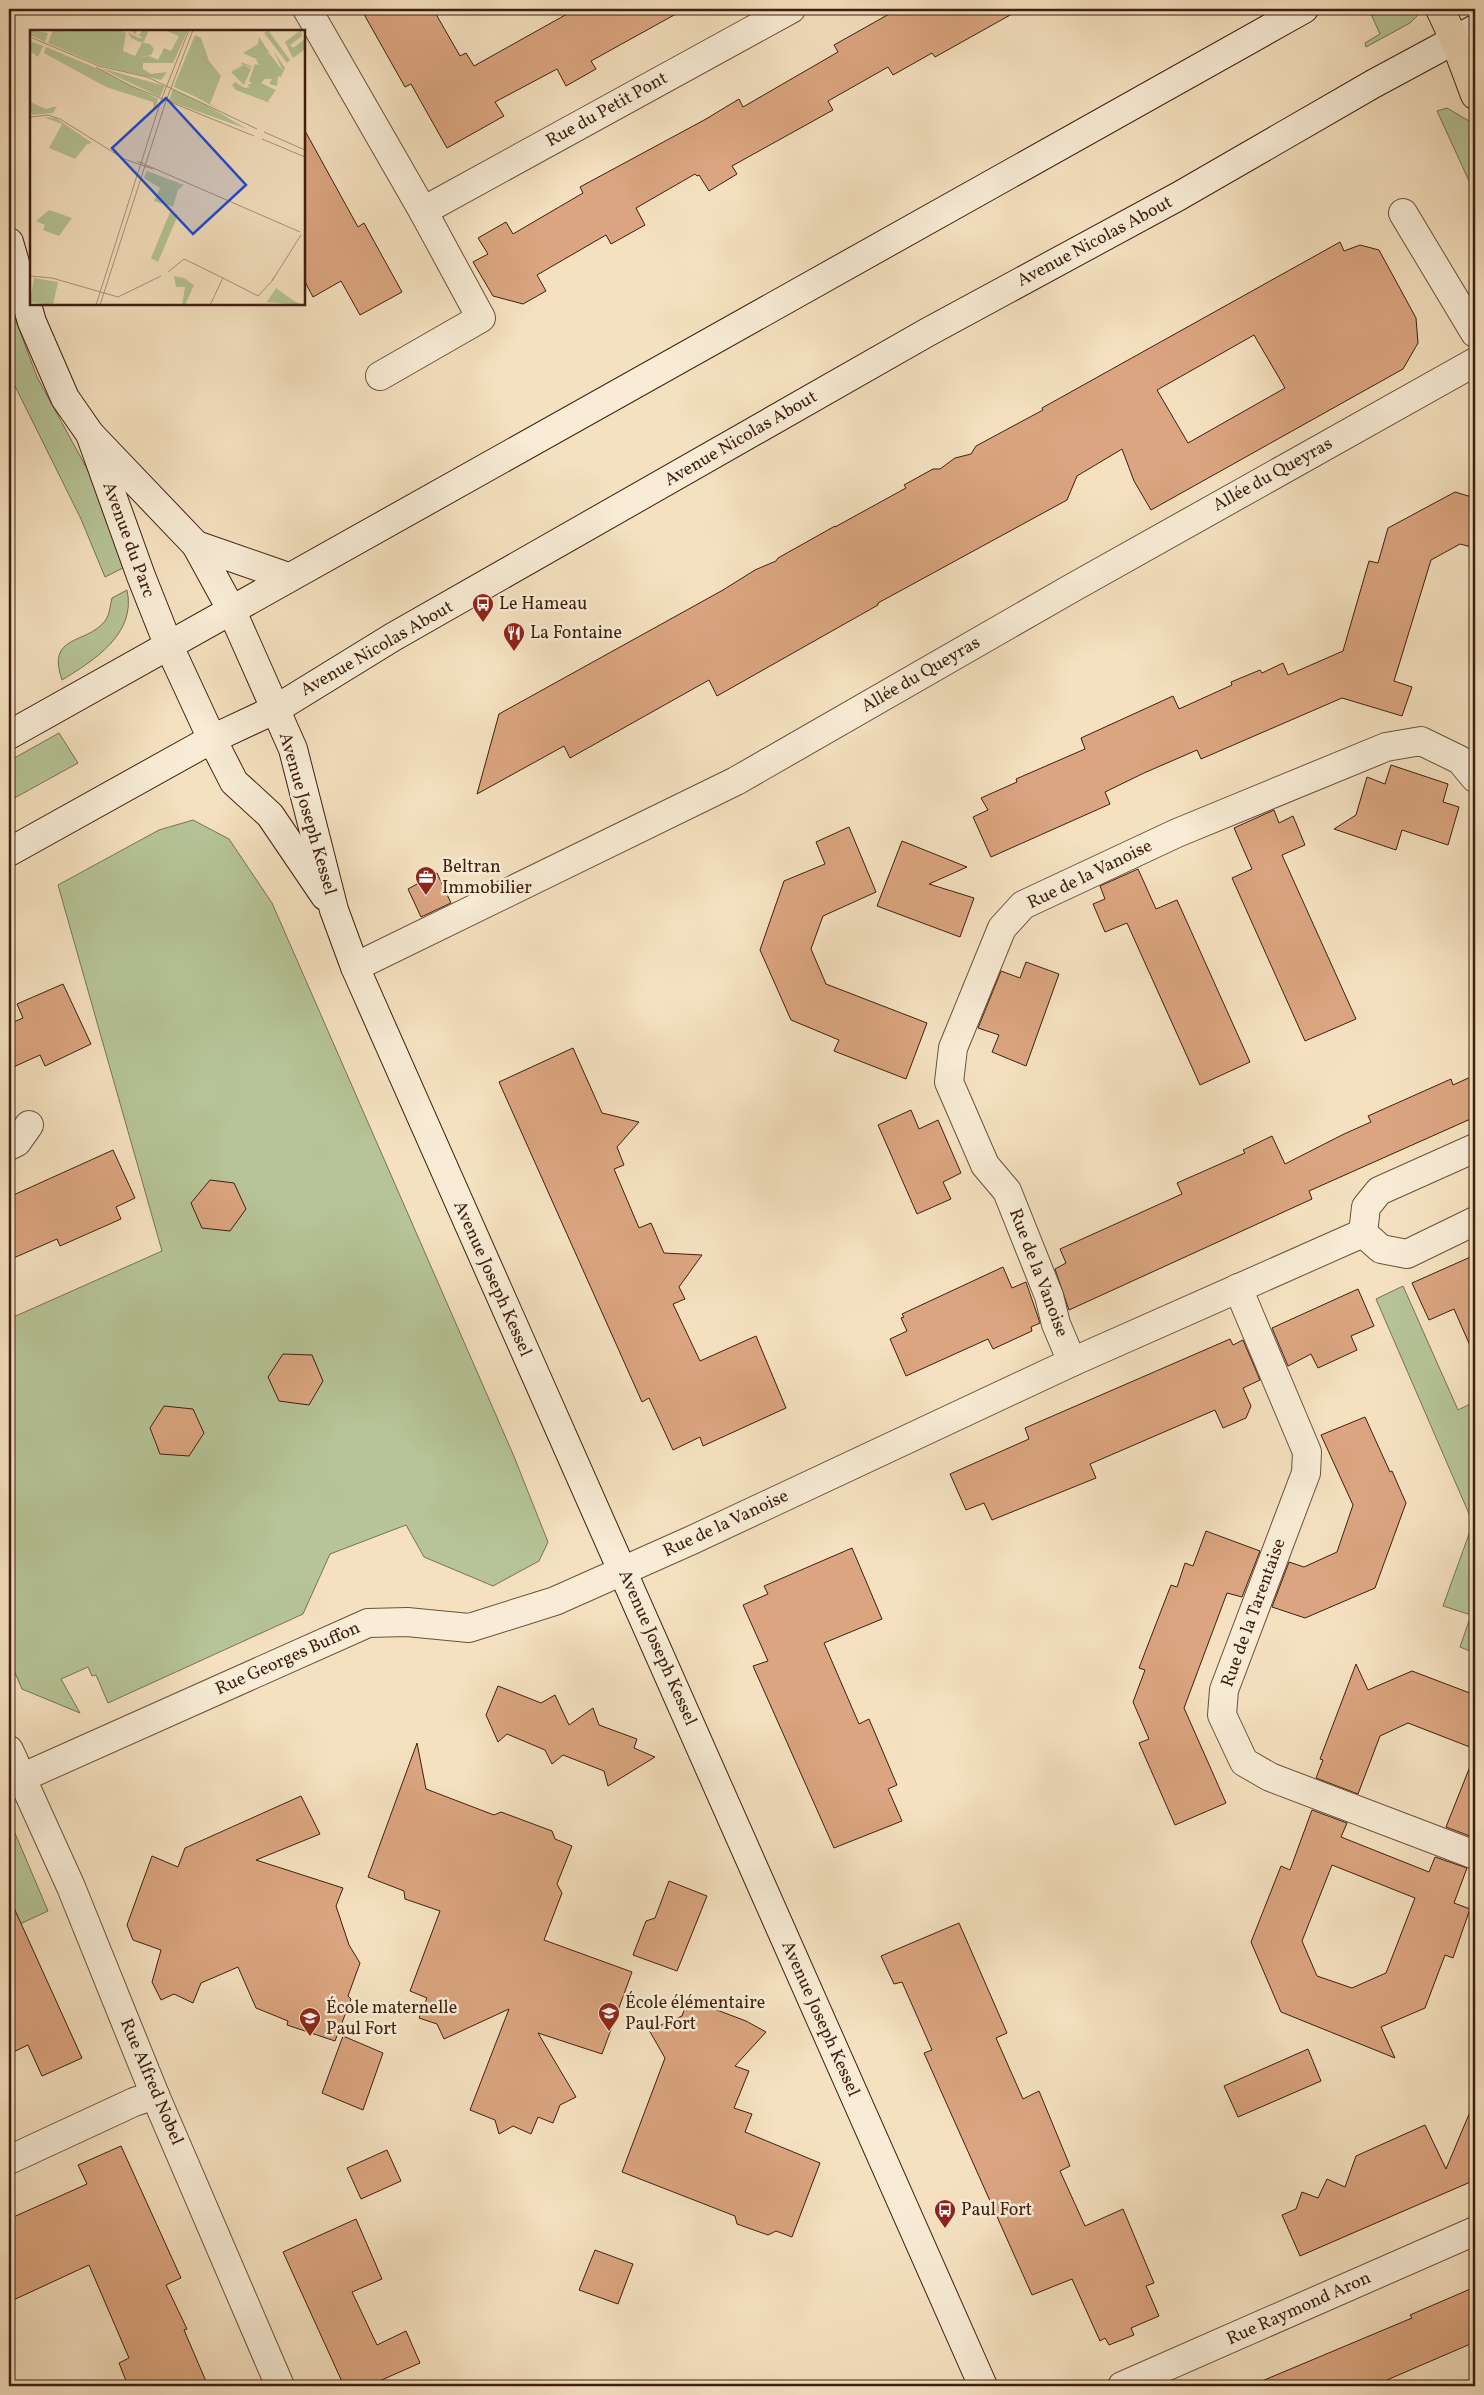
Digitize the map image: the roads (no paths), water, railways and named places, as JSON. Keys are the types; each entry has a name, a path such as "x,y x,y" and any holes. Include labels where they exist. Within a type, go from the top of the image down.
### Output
{"main road":[{"path":"1440,9 1465,34 1475,95"}],"street":[{"path":"307,9 423,211 481,318 380,376"},
{"name":"Rue du Petit Pont","path":"423,211 791,9"},
{"path":"9,735 168,644 1304,9"},
{"name":"Avenue Nicolas About","path":"9,852 212,739 276,709 393,637 928,332 1179,196 1465,34"},
{"path":"1403,213 1475,333"},
{"name":"Avenue du Parc","path":"9,242 32,322 65,398 90,434 196,545 231,609"},
{"name":"Allée du Queyras","path":"356,967 736,781 1064,593 1475,362"},
{"name":"Avenue du Parc","path":"90,434 141,576 168,644"},
{"name":"Avenue du Parc","path":"196,545 288,578"},
{"name":"Avenue Joseph Kessel","path":"231,609 293,749 334,910 356,967 983,2386"},
{"name":"Avenue Joseph Kessel","path":"168,644 234,782 270,815 334,910"},
{"name":"Rue de la Vanoise","path":"1072,1362 1056,1324 1049,1296 1006,1192 985,1165 950,1082 953,1048 1002,928 1023,905 1177,833 1386,747 1421,741 1460,760 1475,778"},
{"path":"9,1146 17,1142 29,1125"},
{"path":"1475,1148 1379,1191 1366,1207 1364,1233 1381,1248 1407,1254 1475,1221"},
{"name":"Rue de la Vanoise","path":"624,1571 1072,1362 1364,1233"},
{"name":"Rue de la Tarentaise","path":"1238,1288 1307,1452 1306,1473 1224,1690 1222,1715 1244,1762 1270,1777 1475,1855"},
{"name":"Rue Georges Buffon","path":"21,1778 368,1623 407,1622 469,1628 555,1601 624,1571"},
{"path":"9,1750 21,1778"},
{"name":"Rue Alfred Nobel","path":"21,1778 71,1887 155,2095 280,2386"},
{"path":"9,2160 134,2102 155,2095"},
{"name":"Rue Raymond Aron","path":"1122,2386 1475,2231"}],"place":[{"name":"Le Hameau","path":"483,623"},
{"name":"La Fontaine","path":"514,652"},
{"name":"Beltran Immobilier","path":"426,896"},
{"name":"École élémentaire Paul Fort","path":"609,2032"},
{"name":"École maternelle Paul Fort","path":"310,2037"},
{"name":"Paul Fort","path":"945,2229"}]}
